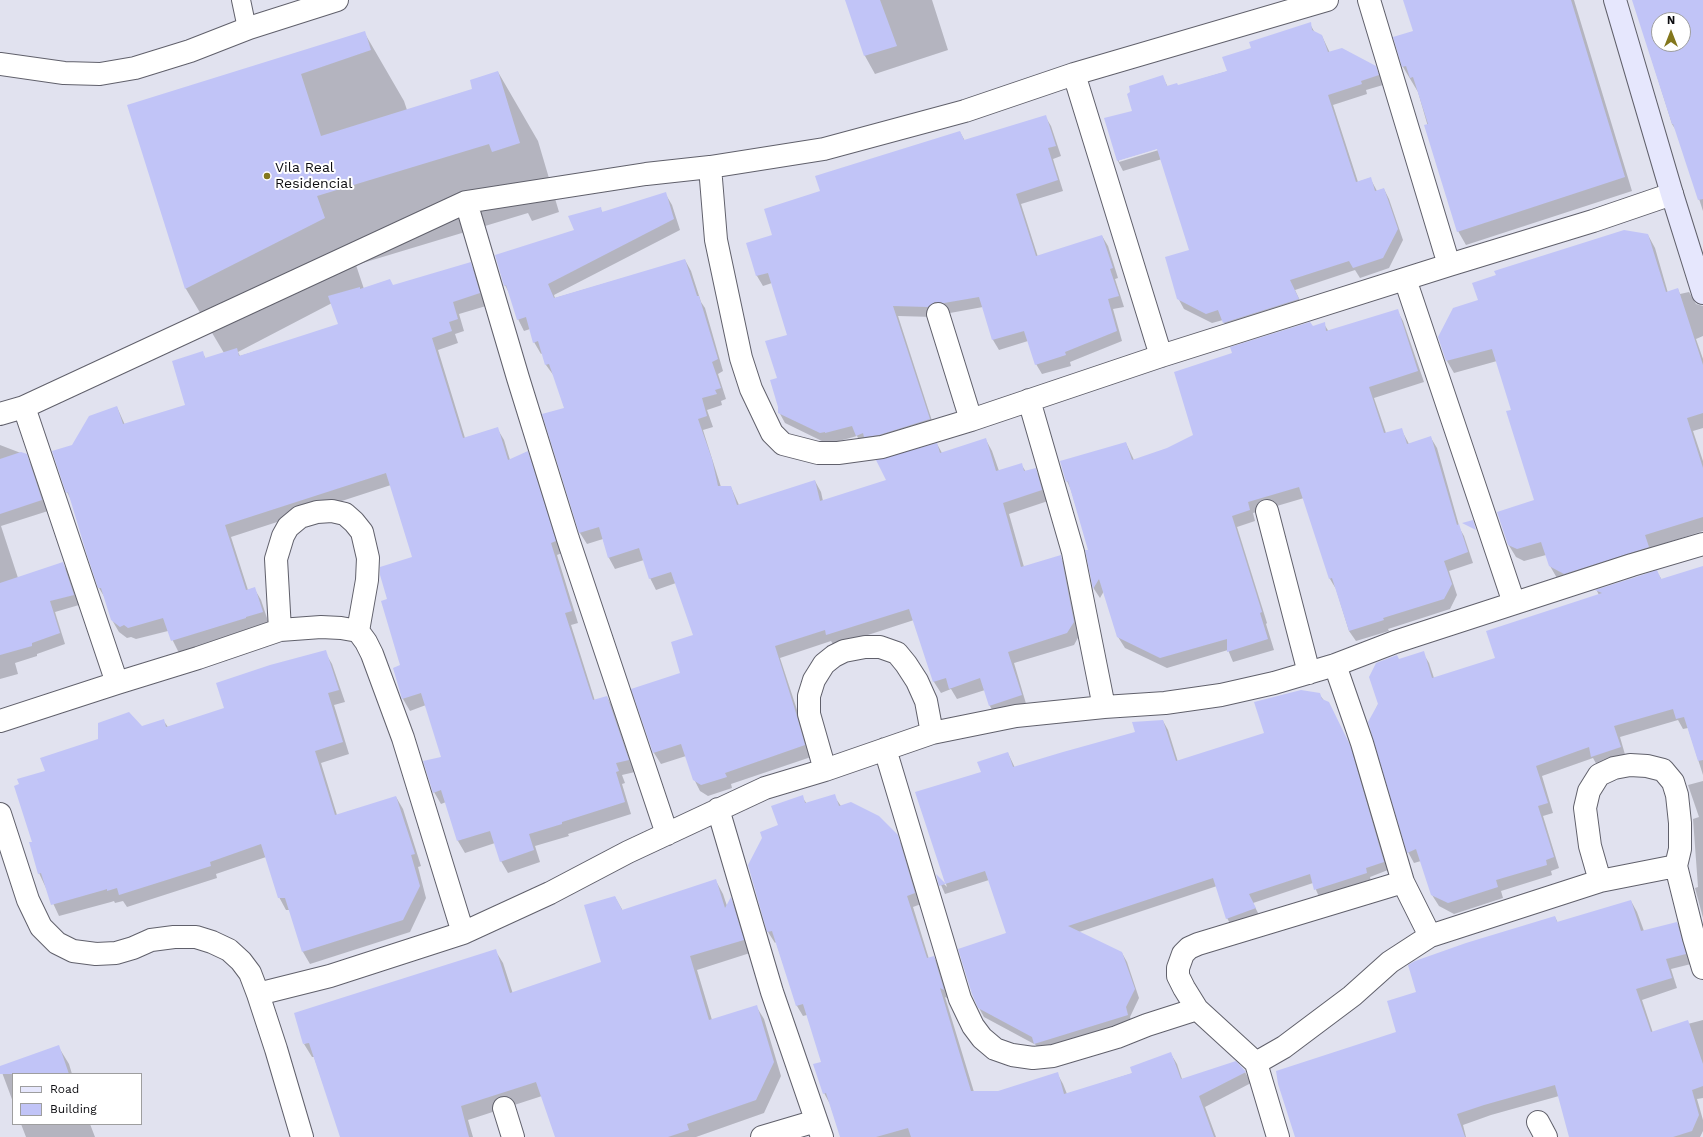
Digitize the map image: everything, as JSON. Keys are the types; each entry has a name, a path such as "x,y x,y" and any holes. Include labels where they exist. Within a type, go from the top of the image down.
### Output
{"street":[{"path":"0,64 64,73 100,74 135,68 190,51 249,28 336,0"},
{"path":"0,414 24,407 466,202 646,174 710,167 824,149 965,111 1074,74 1327,0"},
{"path":"1369,0 1449,265"},
{"path":"1615,0 1672,194 1703,292"},
{"path":"1074,74 1161,356"},
{"path":"710,167 716,240 738,344 751,389 772,434 783,444 818,453 838,454 882,447 971,420 1161,356 1593,221 1672,194"},
{"path":"466,202 518,378 568,539 667,834"},
{"path":"1405,279 1514,603"},
{"path":"938,314 971,420"},
{"path":"1029,400 1073,552 1104,707"},
{"path":"24,407 117,683"},
{"path":"280,630 276,559 283,536 288,527 300,517 317,512 332,510 345,514 362,532 368,558 367,580 358,631"},
{"path":"1267,511 1309,673"},
{"path":"258,994 330,976 463,933 550,893 628,852 765,788 825,770 932,733 1016,716 1104,707 1165,703 1221,695 1335,665 1394,642 1703,544"},
{"path":"0,721 198,658 280,630 321,627 358,631 372,654 403,738 463,933"},
{"path":"825,770 809,714 809,696 814,680 824,664 834,656 844,652 865,647 880,647 897,653 917,681 923,694 926,701 932,733"},
{"path":"1335,665 1362,743 1403,882 1430,936"},
{"path":"885,748 960,999 973,1026 982,1038 995,1049 1012,1055 1033,1058 1053,1056 1117,1037 1147,1025 1197,1009"},
{"path":"1600,881 1586,825 1585,808 1589,791 1599,775 1614,768 1630,765 1647,766 1663,770 1673,782 1677,795 1680,823 1680,849 1676,866 1703,968"},
{"path":"718,809 772,992 819,1129 762,1137"},
{"path":"0,814 28,900 41,927 56,943 73,951 96,954 133,948 151,940 174,937 196,937 212,942 229,950 241,961 250,973 258,994 302,1137"},
{"path":"1256,1063 1284,1047 1306,1031 1352,996 1390,962 1430,936 1600,881 1676,866"},
{"path":"1278,1137 1256,1063 1197,1009 1184,988 1178,976 1178,968 1183,954 1189,948 1198,944 1403,882"},
{"path":"504,1108 513,1137"}],"lane":[{"path":"241,0 245,19 249,28"}],"building":[{"path":"845,0 880,0 897,46 864,56"},
{"path":"1403,0 1571,0 1625,177 1457,232 1424,125 1428,124 1413,77 1410,78 1406,66 1402,67 1393,37 1413,31"},
{"path":"1632,0 1703,0 1703,199 1698,200"},
{"path":"1311,22 1312,30 1322,35 1328,52 1342,48 1376,66 1379,75 1361,81 1362,84 1328,95 1356,182 1371,177 1375,191 1384,188 1398,229 1383,258 1353,268 1349,261 1290,280 1299,299 1223,323 1218,310 1206,314 1177,299 1165,257 1189,250 1157,149 1117,161 1104,118 1132,111 1127,94 1130,92 1129,86 1163,75 1167,86 1177,83 1178,85 1227,71 1222,57 1251,48 1249,42"},
{"name":"Vila Real Residencial","path":"365,31 371,50 301,74 321,136 472,89 470,80 498,71 520,143 492,152 489,144 317,196 325,218 185,289 127,105"},
{"path":"1046,115 1056,146 1048,148 1058,180 1016,194 1036,256 1102,235 1113,268 1110,269 1119,296 1108,299 1117,331 1065,352 1066,355 1035,365 1024,331 992,340 979,297 944,303 935,302 928,307 893,306 930,419 879,435 864,437 863,433 856,436 852,426 820,433 778,413 778,407 770,380 777,378 765,341 787,335 768,273 756,276 746,243 772,235 764,209 820,191 815,176 960,131 964,140"},
{"path":"666,192 674,219 548,284 554,298 685,259 697,296 699,296 718,359 712,362 721,388 715,390 717,394 702,398 707,416 698,419 712,459 718,486 731,486 737,505 815,480 820,501 886,480 876,460 937,443 940,453 986,438 996,471 1022,463 1024,471 1036,468 1042,490 1003,503 1021,567 1061,555 1074,622 1067,633 1008,652 1022,695 989,706 980,678 949,689 946,678 933,682 909,609 826,635 825,630 775,646 805,745 725,773 727,777 701,785 693,780 681,744 653,753 631,689 680,673 671,642 693,635 671,572 649,579 639,548 608,558 599,527 579,533 542,414 564,408 549,364 545,365 538,341 533,343 526,317 517,320 506,285 504,286 495,255 574,230 568,216 601,207 602,212"},
{"path":"1624,230 1648,234 1666,292 1678,288 1703,365 1703,413 1687,418 1703,468 1703,517 1645,535 1649,547 1564,574 1549,566 1541,542 1517,549 1508,545 1497,512 1534,500 1506,411 1511,410 1492,349 1446,361 1438,337 1453,308 1478,300 1472,283 1496,275 1494,271"},
{"path":"471,262 480,293 453,302 458,319 449,322 452,331 432,338 463,438 498,427 508,460 528,451 556,541 551,543 572,611 565,613 593,700 607,696 629,760 616,763 619,771 616,772 625,802 529,834 534,850 500,862 490,831 457,841 441,790 433,793 423,761 441,757 421,693 402,699 393,668 400,665 381,601 387,599 380,575 380,567 412,557 386,473 225,525 246,590 255,587 263,612 171,641 163,618 128,628 124,625 120,627 111,620 101,588 98,588 68,492 66,493 52,451 72,445 89,416 117,406 123,424 185,405 172,361 203,351 205,358 237,348 239,356 338,324 328,296 360,287 360,289 390,279 393,285"},
{"path":"1398,309 1418,371 1369,387 1384,433 1402,428 1407,444 1431,436 1457,525 1459,524 1468,552 1444,561 1452,584 1444,599 1383,618 1384,620 1349,631 1332,578 1329,579 1299,487 1248,502 1250,510 1232,516 1262,612 1260,613 1268,639 1227,652 1227,639 1160,658 1117,637 1099,579 1093,589 1085,550 1088,550 1068,481 1066,482 1060,461 1126,442 1132,460 1167,448 1193,435 1174,372 1232,353 1230,347 1310,322 1313,326 1325,322 1326,331"},
{"path":"21,452 27,454 42,500 0,514 0,459"},
{"path":"1473,520 1476,530 1462,523"},
{"path":"63,562 74,595 50,601 60,633 32,643 32,646 0,655 0,583"},
{"path":"1703,566 1703,760 1698,761 1684,717 1676,719 1673,709 1614,726 1621,747 1591,757 1589,747 1536,766 1548,803 1538,806 1554,857 1546,860 1547,865 1496,880 1498,887 1448,903 1431,895 1416,849 1407,853 1368,722 1378,704 1369,677 1376,663 1397,655 1399,659 1424,651 1432,678 1495,658 1486,631 1602,593 1595,590 1657,570 1661,579"},
{"path":"326,650 339,690 328,693 343,742 315,751 335,815 396,796 415,854 411,855 420,886 403,920 302,952 285,898 278,898 261,844 210,862 211,866 119,895 117,888 107,891 107,889 51,905 41,873 38,874 29,842 32,842 14,786 19,784 17,779 45,771 40,758 98,739 98,723 129,712 142,726 164,719 166,727 224,708 216,683 270,665"},
{"path":"1301,690 1320,693 1322,699 1329,702 1350,745 1384,862 1366,868 1367,873 1314,890 1310,874 1249,894 1256,908 1226,919 1213,878 1068,926 1122,952 1135,989 1126,1007 1128,1015 1034,1044 1032,1037 978,1008 958,949 1006,933 985,871 939,886 936,874 945,883 915,792 981,772 977,762 1008,752 1013,767 1135,732 1132,722 1163,720 1176,761 1264,733 1254,702"},
{"path":"835,794 839,806 851,802 879,816 898,835 915,893 907,896 927,958 934,956 944,990 940,988 971,1091 998,1091 1058,1072 1064,1094 1132,1073 1130,1067 1171,1052 1181,1079 1236,1061 1246,1072 1199,1096 1214,1137 911,1137 908,1128 876,1137 840,1137 826,1093 823,1094 813,1064 821,1062 803,1004 796,1006 772,931 767,932 748,865 762,838 760,832 778,825 771,806 803,795 805,803"},
{"path":"716,879 725,908 731,897 744,940 690,956 709,1020 757,1005 774,1062 756,1100 687,1124 689,1130 668,1137 555,1137 536,1082 461,1106 469,1137 340,1137 309,1043 303,1044 294,1013 496,949 510,993 601,962 584,905 615,896 622,910"},
{"path":"1631,900 1641,931 1677,922 1686,954 1666,959 1672,978 1636,989 1651,1032 1688,1020 1703,1064 1703,1086 1692,1090 1699,1115 1692,1131 1673,1137 1569,1137 1555,1085 1457,1114 1465,1137 1295,1137 1278,1084 1276,1071 1396,1032 1387,1001 1416,992 1408,965 1415,961 1466,943 1555,916 1557,922"},
{"path":"59,1045 69,1073 0,1074 0,1066"}],"place":[{"name":"Vila Real Residencial","path":"267,176"}]}
